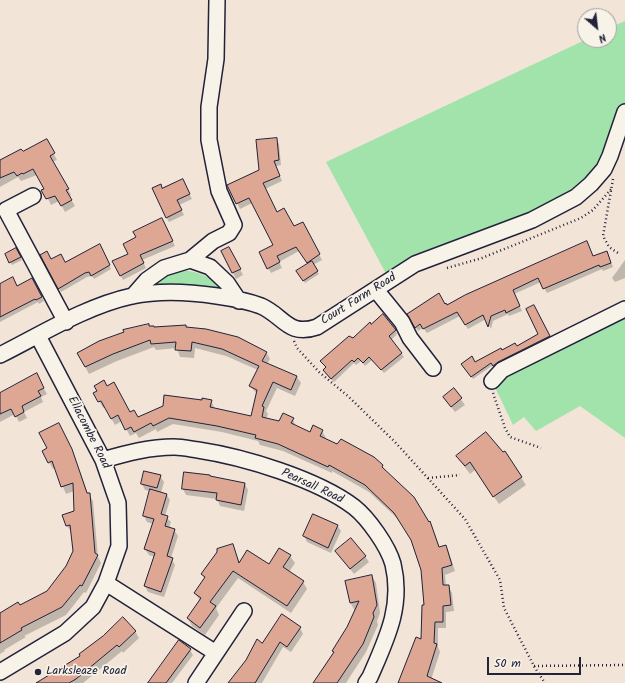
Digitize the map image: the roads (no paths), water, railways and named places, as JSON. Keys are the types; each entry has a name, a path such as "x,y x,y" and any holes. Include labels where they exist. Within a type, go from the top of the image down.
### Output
{"street":[{"path":"133,296 147,280 164,268 190,260 213,241 229,233 234,225 219,191 209,140 210,107 215,77 217,0"},
{"name":"Court Farm Road","path":"239,301 261,306 292,328 301,331 317,327 415,264 532,220 576,197 591,184 604,169 624,117"},
{"path":"33,196 3,212 66,322"},
{"path":"190,260 210,268 227,283 239,301"},
{"path":"376,290 402,322 410,338 433,368"},
{"path":"0,356 99,306 133,296 175,292 217,296 239,301"},
{"path":"492,381 502,370 625,309"},
{"name":"Ellacombe Road","path":"0,672 65,633 93,607 106,583 119,546 118,503 103,460 38,336"},
{"name":"Pearsall Road","path":"103,460 136,450 175,447 225,454 284,473 323,490 354,507 377,532 392,562 397,594 391,628 366,683"},
{"path":"106,583 216,653"},
{"path":"196,683 244,611"}],"place":[{"name":"Larksleaze Road","path":"38,672"}]}
